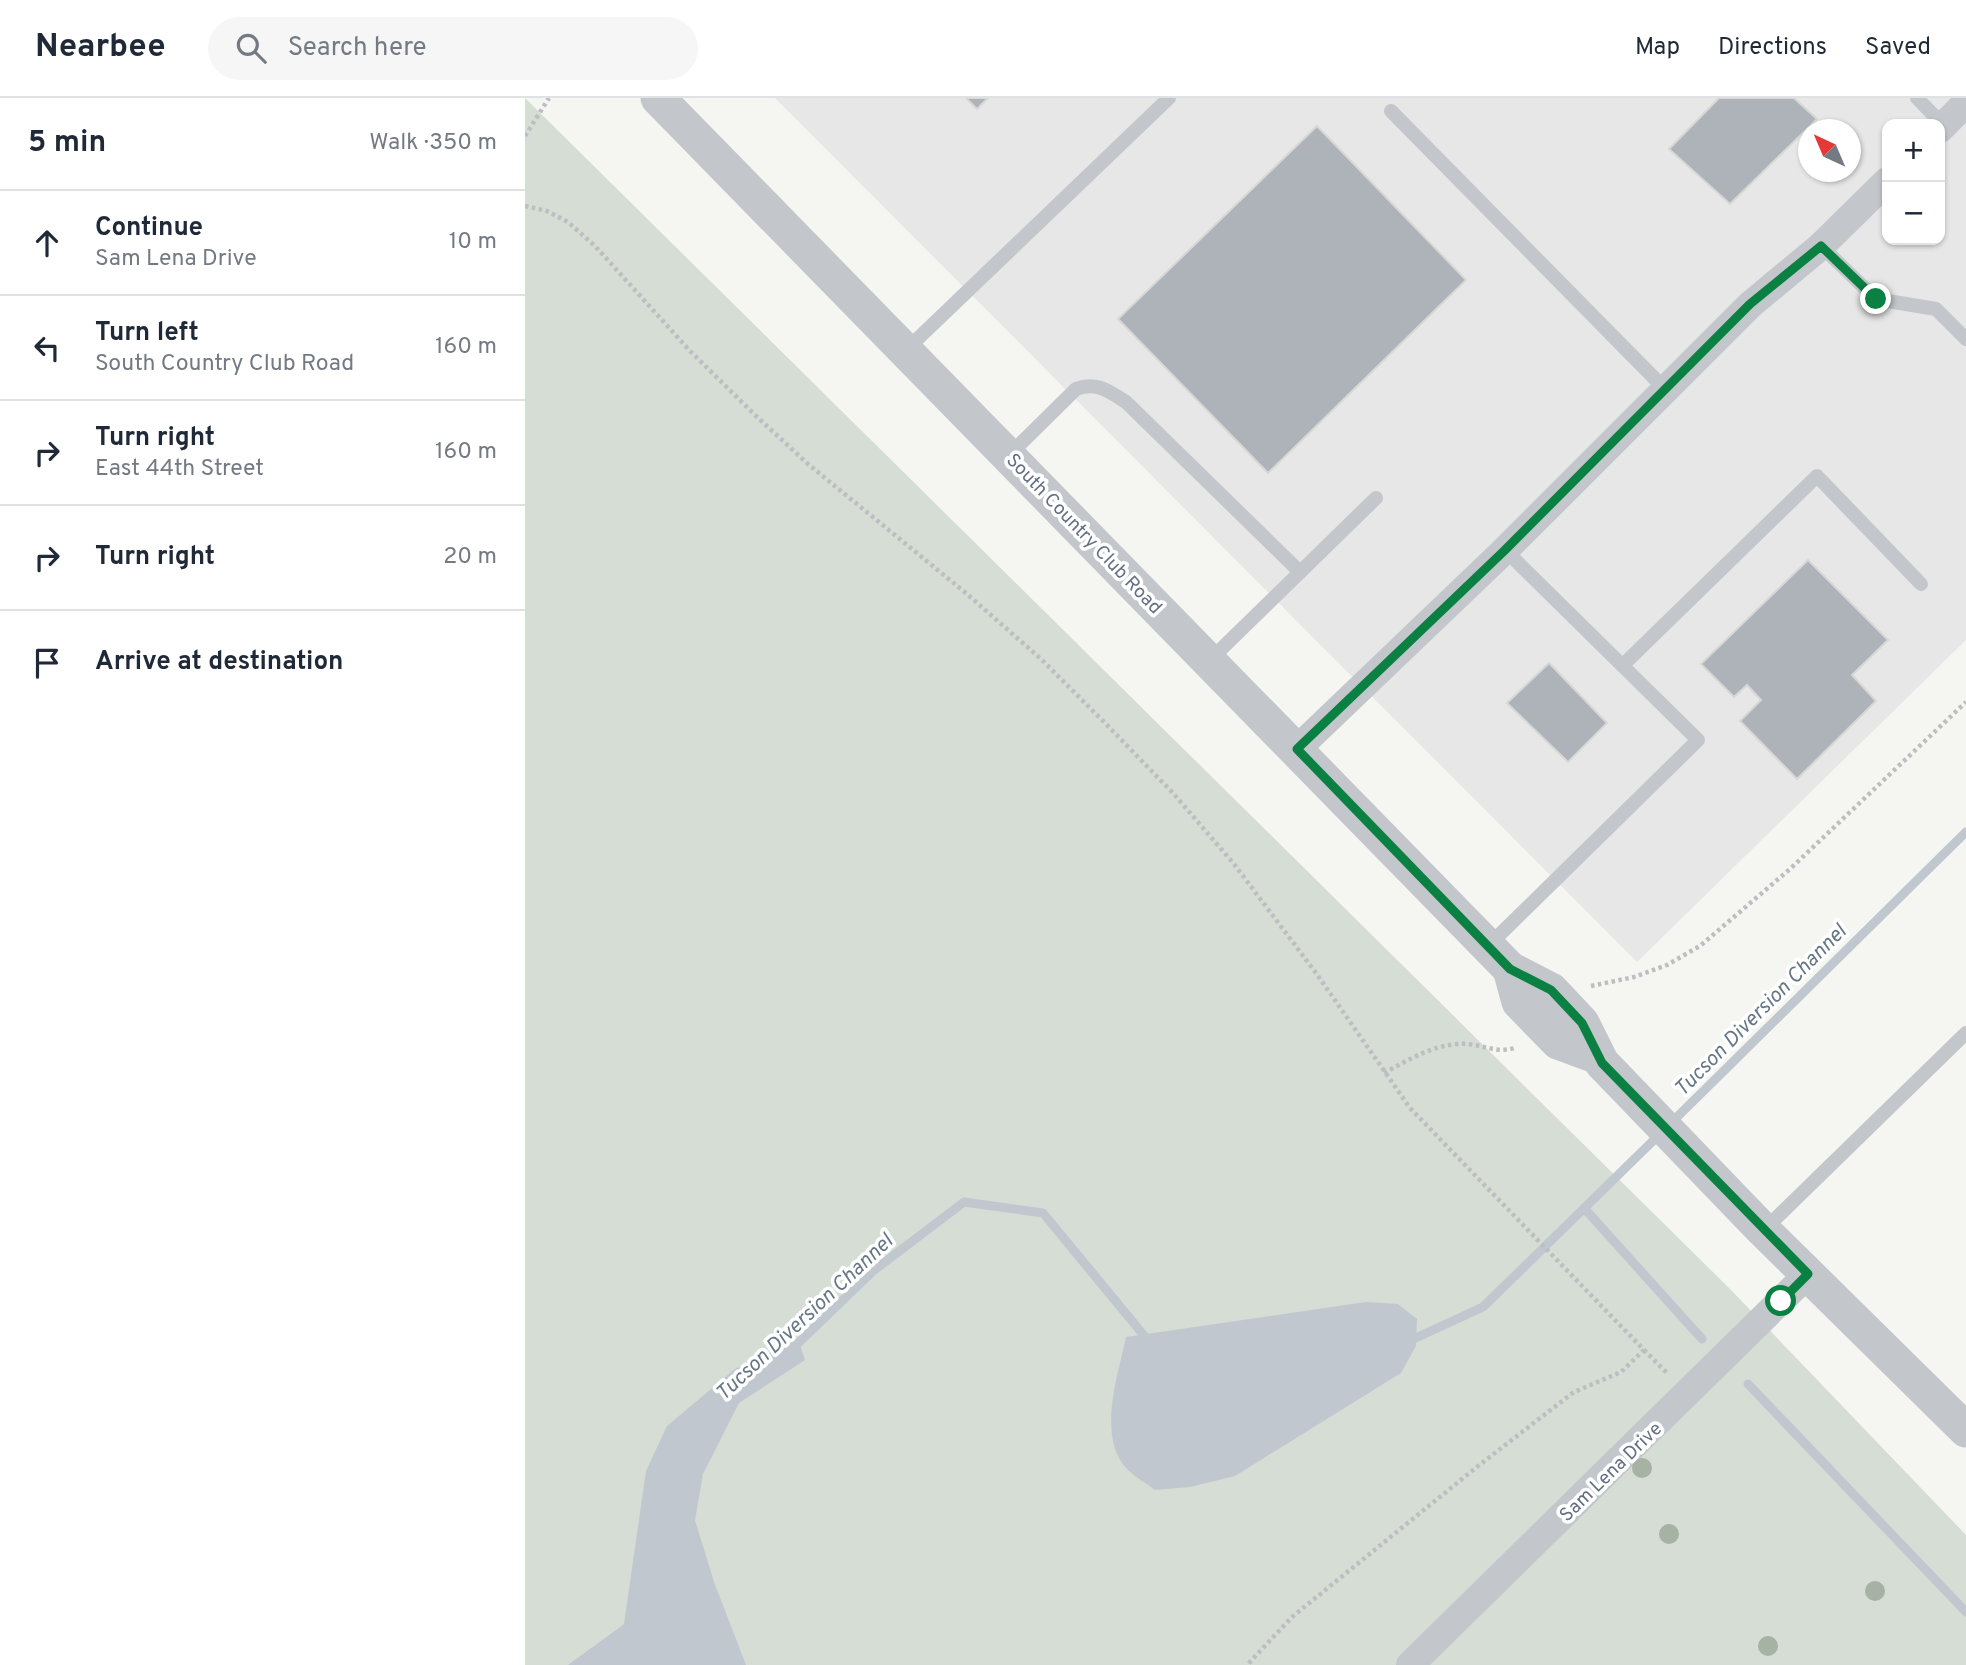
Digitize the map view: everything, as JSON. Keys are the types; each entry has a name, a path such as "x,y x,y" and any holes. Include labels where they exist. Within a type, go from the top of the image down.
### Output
{"street":[{"path":"1945,123 1966,103"},
{"name":"South Country Club Road","path":"671,106 1499,957 1519,1002 1558,1042 1599,1060 1751,1218 1965,1426"},
{"path":"1297,749 1505,550 1750,304 1821,246 1886,182"},
{"name":"Sam Lena Drive","path":"1410,1665 1808,1274"}],"lane":[{"path":"906,350 1170,98"},
{"path":"1917,98 1934,119"},
{"path":"1391,111 1664,388"},
{"path":"1821,246 1876,299 1936,309 1966,339"},
{"path":"1009,455 1076,389 1096,386 1108,390 1126,401 1300,572"},
{"path":"1623,665 1817,476 1921,584"},
{"path":"1210,660 1375,498"},
{"path":"1499,957 1698,740 1505,550"},
{"path":"1751,1218 1966,1033"}],"path":[{"path":"525,136 549,98"},
{"path":"525,206 547,211 568,222 596,247 690,351 756,416 808,464 967,594 1041,659 1104,722 1173,793 1234,864 1316,973 1410,1108 1644,1350 1621,1372 1574,1392 1489,1458 1292,1617 1247,1665"},
{"path":"1582,992 1594,984 1634,977 1667,965 1700,946 1790,869 1966,702"},
{"path":"1384,1073 1434,1048 1469,1044 1509,1050 1527,1039"}],"shaded area":[{"path":"525,98 1731,1290 1966,1535 1966,1665 525,1665"},
{"path":"775,98 1966,98 1966,640 1637,962"},
{"path":"1366,1302 1398,1304 1417,1319 1416,1346 1401,1373 1235,1476 1190,1487 1155,1490 1131,1473 1118,1457 1111,1424 1112,1406 1126,1337"},
{"path":"798,1339 805,1360 739,1403 703,1474 695,1520 714,1582 746,1665 568,1665 624,1624 646,1471 667,1426 735,1369"}],"building":[{"path":"966,98 988,98 977,109"},
{"path":"1719,98 1794,98 1817,119 1798,119 1798,138 1730,204 1669,149"},
{"path":"1317,126 1466,280 1268,473 1118,319"},
{"path":"1808,560 1888,640 1852,675 1876,701 1797,779 1740,721 1761,700 1747,685 1734,697 1701,664"},
{"path":"1549,663 1607,723 1568,762 1507,703"}],"waterway":[{"name":"Tucson Diversion Channel","path":"1671,1123 1966,832"},
{"name":"Tucson Diversion Channel","path":"1407,1342 1483,1307 1661,1133"},
{"name":"Tucson Diversion Channel","path":"792,1349 873,1271 964,1202 1043,1213 1151,1344"},
{"path":"1584,1208 1702,1339"},
{"path":"1748,1384 1966,1612"}],"route":[{"path":"1781,1301 1808,1274 1602,1063 1596,1056 1582,1023 1551,990 1510,969 1297,749 1505,550 1750,304 1821,246 1876,299"}]}
